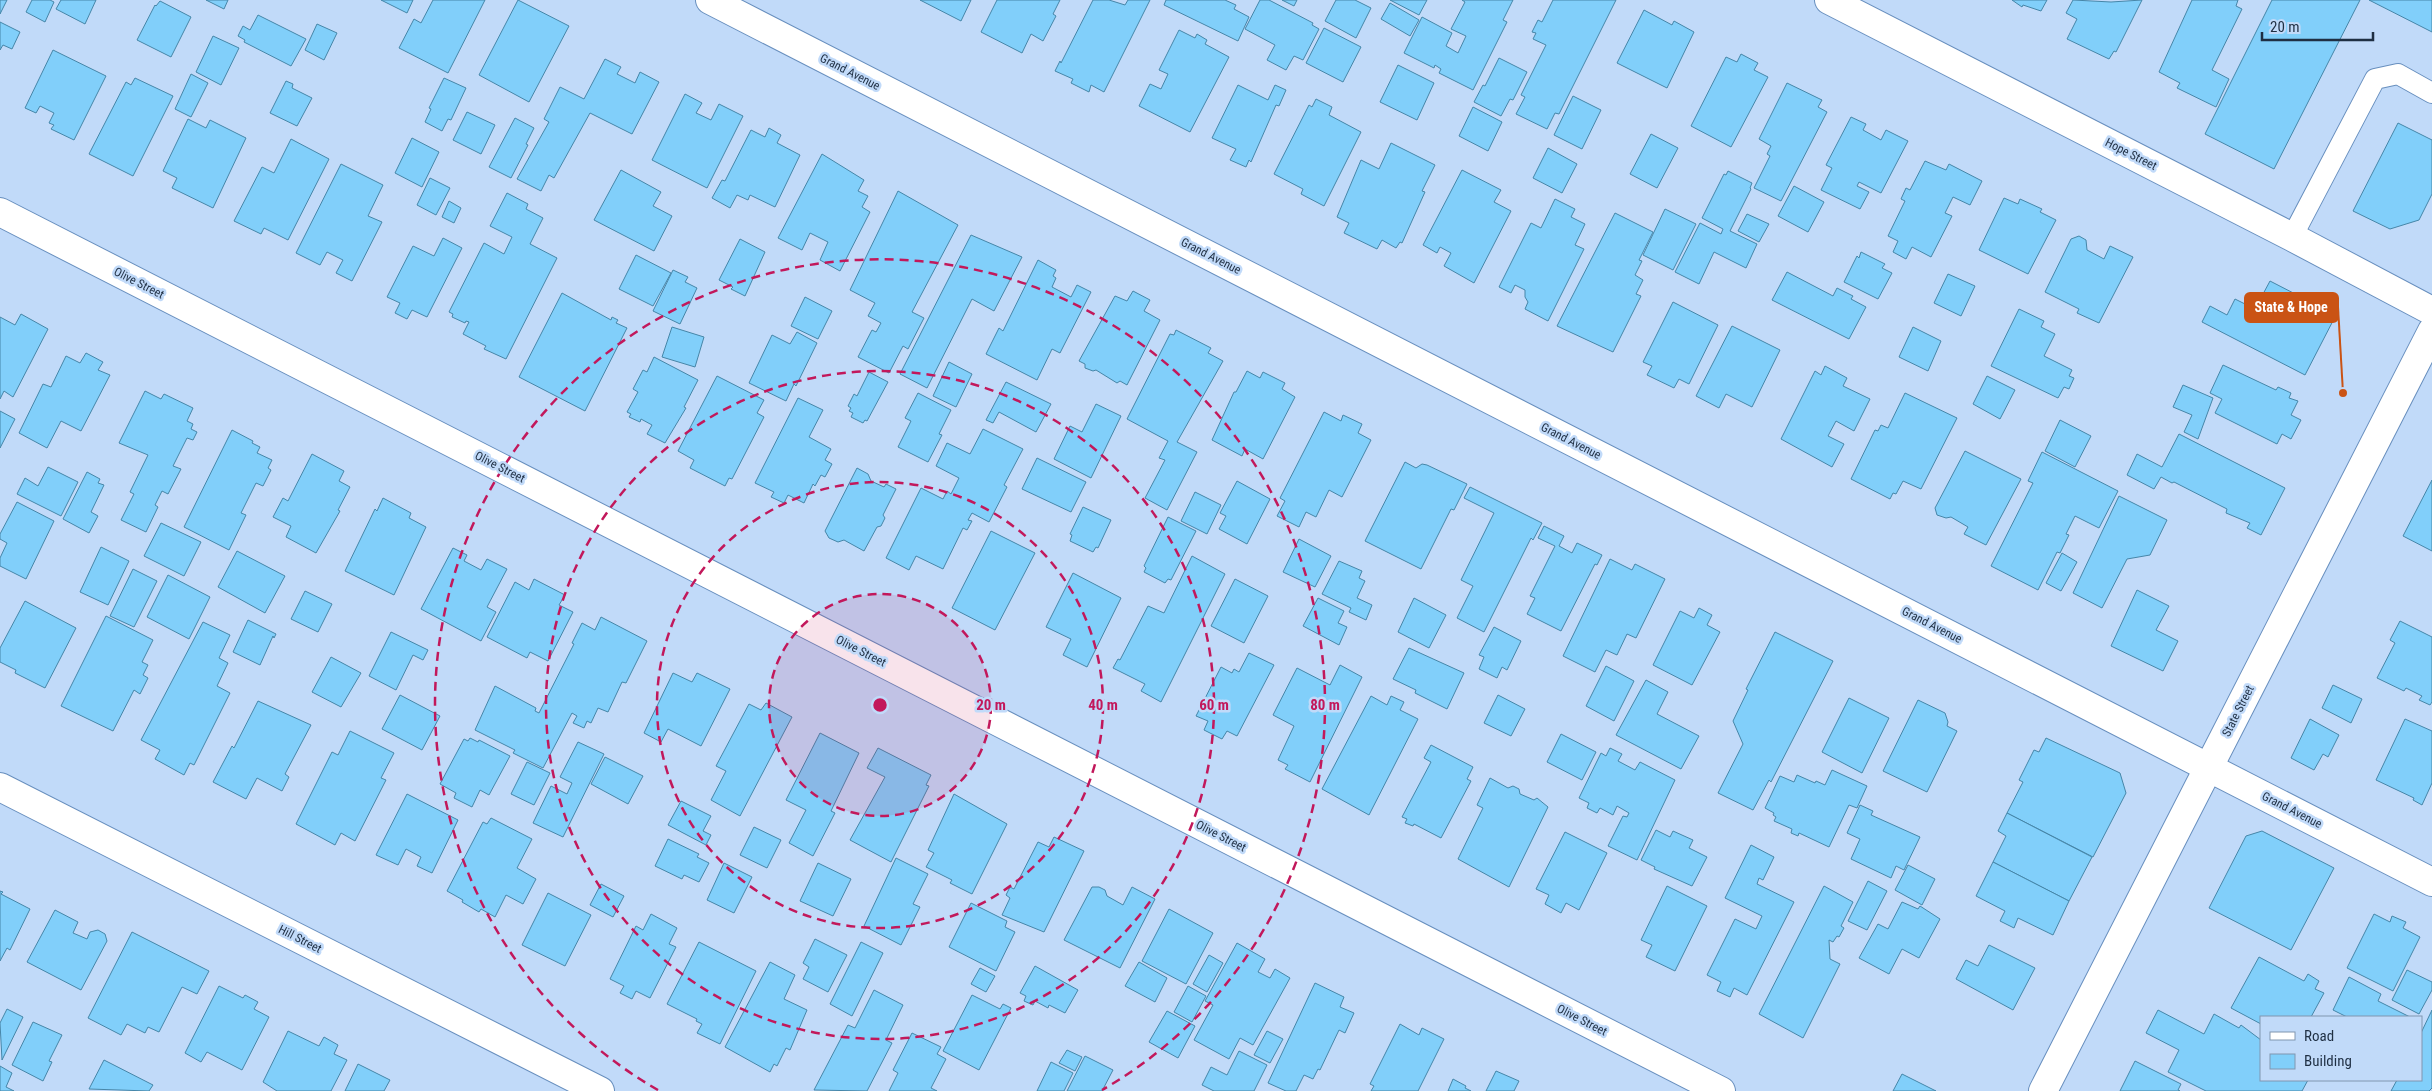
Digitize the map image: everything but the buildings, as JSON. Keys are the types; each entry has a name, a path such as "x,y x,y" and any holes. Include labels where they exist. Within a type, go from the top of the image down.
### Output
{"street":[{"name":"Grand Avenue","path":"710,0 2432,882"},
{"name":"Hope Street","path":"1828,0 2292,237 2432,311"},
{"name":"Olive Street","path":"0,212 1721,1091"},
{"name":"State Street","path":"2043,1091 2432,331"},
{"name":"Hill Street","path":"0,787 600,1091"}],"lane":[{"path":"2292,237 2375,79 2398,74 2432,93"}],"place":[{"name":"State & Hope","path":"2343,393"}]}
